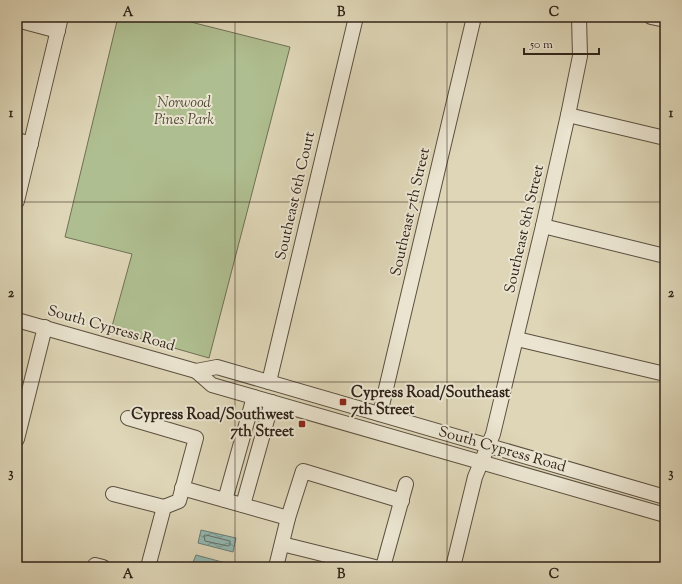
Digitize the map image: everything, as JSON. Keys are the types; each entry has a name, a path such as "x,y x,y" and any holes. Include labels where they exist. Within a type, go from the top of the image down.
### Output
{"street":[{"path":"17,201 61,17"},
{"name":"Southeast 6th Court","path":"269,382 356,17"},
{"name":"Southeast 7th Street","path":"380,414 474,17"},
{"name":"Southeast 8th Street","path":"453,567 475,477 493,434 543,226 580,56 579,17"},
{"path":"651,17 665,20"},
{"path":"17,20 58,31"},
{"path":"568,115 665,138"},
{"path":"17,140 31,144"},
{"path":"543,226 665,256"},
{"name":"South Cypress Road","path":"17,320 196,371 217,368 269,382 665,497"},
{"path":"17,439 45,327"},
{"path":"517,339 665,374"},
{"name":"South Cypress Road","path":"196,371 212,385 665,514"},
{"path":"225,500 254,397"},
{"path":"243,505 272,402"},
{"path":"113,494 164,507 179,501 196,438 128,418"},
{"path":"276,567 288,518 303,471 402,501"},
{"path":"383,567 406,484"},
{"path":"182,488 288,518"},
{"path":"148,567 164,507"},
{"path":"282,544 375,567"}],"green space":[{"name":"Norwood Pines Park","path":"118,17 171,17 290,47 209,358 111,330 132,254 65,237"}],"water":[{"path":"201,530 236,538 233,552 198,543"},
{"path":"196,555 237,566 237,567 191,567"}],"place":[{"name":"Cypress Road/Southeast 7th Street","path":"343,402"},
{"name":"Cypress Road/Southwest 7th Street","path":"302,424"}]}
